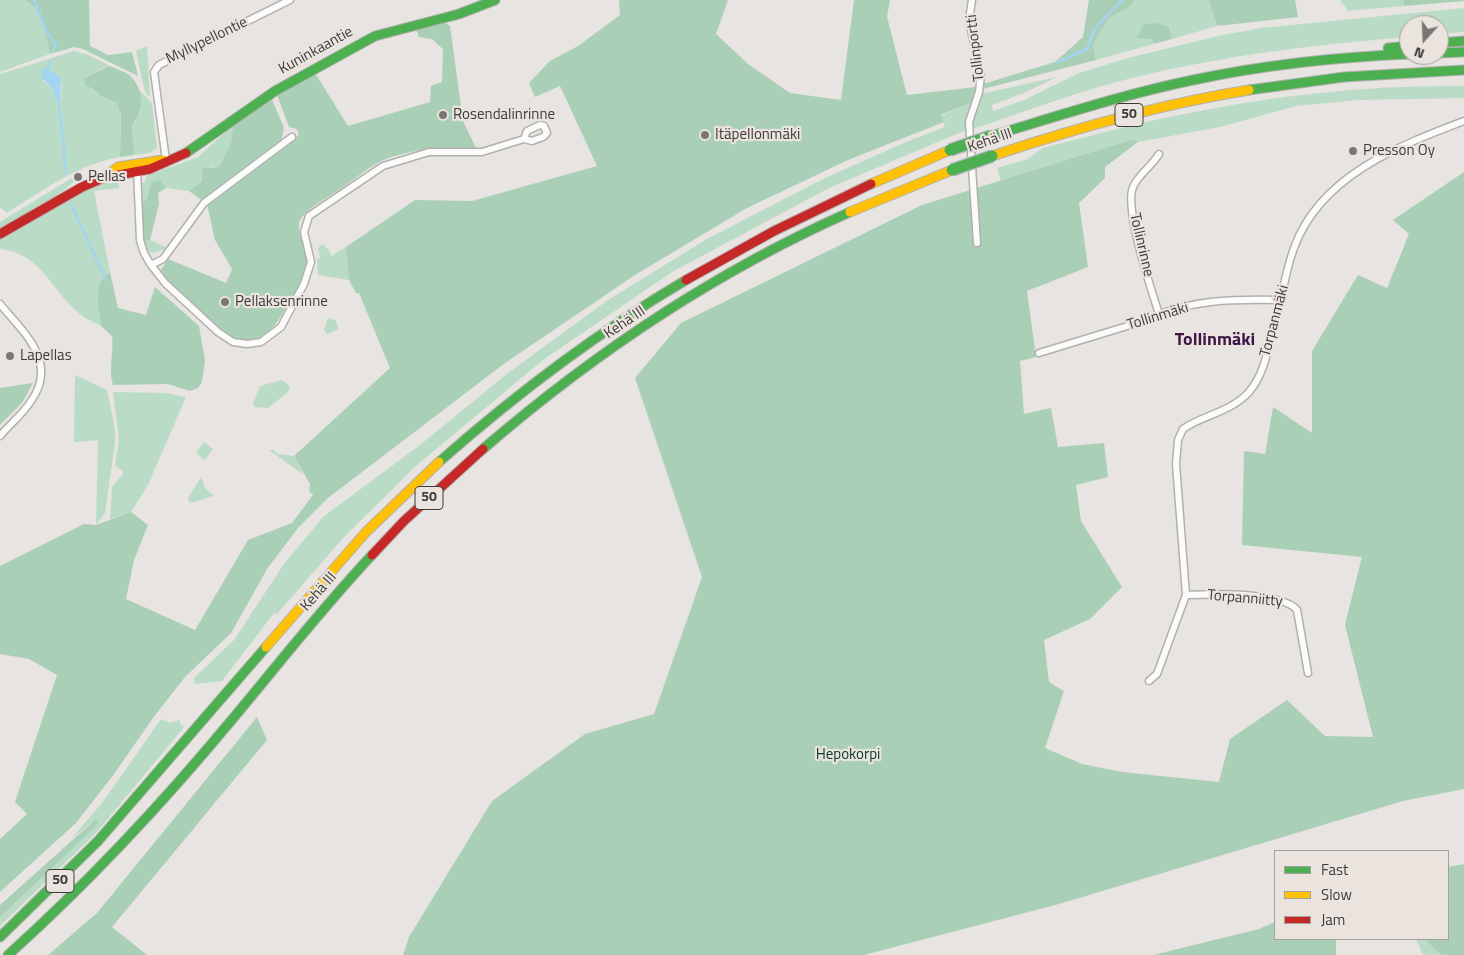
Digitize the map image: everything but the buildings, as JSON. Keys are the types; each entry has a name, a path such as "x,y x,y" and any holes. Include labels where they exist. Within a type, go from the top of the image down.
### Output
{"main road":[{"name":"Kuninkaantie","path":"0,234 82,187 103,178 118,167 137,167 166,160 206,142 275,91 375,36 459,14 495,0"},
{"path":"1449,42 1464,41"},
{"path":"1325,60 1371,49 1399,47"},
{"path":"1449,53 1464,52"},
{"name":"Kehä III","path":"0,938 84,858 140,798 310,594 368,530 430,469 486,421 583,346 701,268 810,211 950,150 991,136 1150,91 1195,81 1325,60 1399,55"},
{"name":"Kehä III","path":"8,955 141,826 358,569 419,507 503,431 561,385 630,336 743,267 838,218 952,170 1105,122 1198,100 1322,80 1411,72 1464,70"},
{"path":"1411,72 1464,77"}],"street":[{"name":"Myllypellontie","path":"166,160 154,72 159,65 290,0"},
{"name":"Tollinportti","path":"972,0 970,27 981,76 980,92 972,106 969,122 977,244"},
{"name":"Torpanmäki","path":"1149,681 1157,674 1186,595 1176,464 1178,440 1183,429 1225,409 1249,392 1262,370 1294,248 1309,220 1327,194 1386,153 1464,121"},
{"path":"151,266 163,259 204,203 292,137"},
{"path":"137,167 140,240 151,266 179,297 224,338 233,342 247,344 261,342 281,326 310,270 310,252 304,232 309,216 383,166 428,152 481,152 524,138"},
{"name":"Tollinrinne","path":"1159,154 1152,166 1134,186 1130,200 1143,261 1159,314"},
{"name":"Tollinmäki","path":"1039,353 1147,320 1159,314 1217,300 1281,300"},
{"path":"0,304 34,346 41,365 38,391 31,402 0,436"},
{"name":"Torpanniitty","path":"1186,595 1282,599 1292,604 1297,610 1308,673"}],"green space":[{"path":"0,0 25,0 40,11 50,54 0,72"},
{"path":"25,0 89,0 90,46 108,55 132,52 138,76 83,49 74,47 50,54 40,11"},
{"path":"619,0 728,0 716,34 748,64 790,93 841,100 854,0 890,0 887,17 907,95 976,87 971,103 941,115 944,122 848,160 747,208 635,275 505,363 328,498 298,528 267,569 231,633 185,677 76,823 0,892 0,839 27,814 15,802 57,675 29,659 0,654 0,566 84,524 96,525 131,512 148,525 134,560 126,599 195,630 248,540 292,523 313,495 309,491 310,484 294,456 390,368 359,293 356,293 349,280 346,247 415,200 472,201 597,166 560,86 535,97 529,83 550,61 578,46 620,15"},
{"path":"1089,0 1134,0 1131,6 1109,18 1093,45 1096,60 983,89 983,84 1055,62 1083,37"},
{"path":"1134,0 1209,0 1217,26 1172,39 1169,27 1151,39 1154,44 1096,60 1093,45 1109,18 1131,6"},
{"path":"1209,0 1295,0 1298,17 1217,26"},
{"path":"1340,0 1403,0 1404,6 1348,11"},
{"path":"1403,0 1464,0 1464,1 1404,6"},
{"path":"1464,8 1464,32 1449,33 1449,15 1399,15 1399,38 1297,48 1186,66 1095,88 972,129 972,120 981,94 1057,77 1026,92 992,105 993,111 1024,100 1079,73 1128,58 1218,36 1261,28"},
{"path":"446,23 450,26 463,121 476,148 439,148 414,151 390,157 374,165 314,206 302,217 299,232 307,257 306,270 297,289 272,328 257,338 241,340 225,334 209,322 163,278 161,270 168,259 226,283 232,269 215,240 207,204 298,136 299,133 296,129 289,127 277,95 315,73 348,126 430,102 431,86 442,82 443,49 432,39 419,37 416,29"},
{"path":"1157,23 1169,27 1172,39 1154,44 1151,39 1136,38 1144,24"},
{"path":"147,46 149,97 145,92 136,51"},
{"path":"74,51 86,54 109,65 84,78 98,94 119,105 121,108 120,157 75,172 47,187 7,213 0,207 0,74","holes":["45,67 62,83 60,110 53,90 43,81"]},
{"path":"109,66 128,74 140,92 140,113 132,124 134,155 120,157 121,114 117,103 100,96 93,89 85,85 84,78"},
{"path":"1464,86 1464,98 1358,100 1296,106 1220,127 1138,142 1134,139 1001,181 997,168 1028,159 1043,148 1149,121 1218,107 1323,92 1394,87"},
{"path":"140,91 152,103 157,148 150,153 134,155 132,124 138,117 141,109"},
{"path":"271,97 284,128 281,142 203,201 189,191 202,181 202,170 206,167 216,168 220,166 231,143 233,125"},
{"path":"971,103 965,120 966,130 829,188 672,272 543,360 417,465 344,537 277,614 274,613 222,681 195,684 194,678 234,640 284,564 323,517 420,445 508,373 608,300 707,239 823,179 913,139 945,127 941,116"},
{"path":"233,125 231,143 220,167 210,166 202,174 202,181 189,191 166,188 161,181 151,183 147,199 141,204 142,183 144,183 147,176 198,157"},
{"name":"Hepokorpi","path":"1134,139 1138,142 1105,167 1105,178 1079,203 1088,267 1027,291 1036,357 1020,361 1024,414 1051,408 1058,447 1104,443 1108,477 1076,485 1081,521 1122,587 1090,619 1044,640 1049,682 1064,691 1045,748 1082,764 1122,772 1219,782 1230,739 1287,700 1325,736 1373,737 1345,625 1362,557 1242,545 1244,451 1265,454 1273,407 1312,433 1312,351 1358,275 1387,288 1409,234 1393,220 1464,172 1464,789 1403,801 1059,904 864,955 403,955 409,937 492,801 585,734 654,714 702,577 635,378 681,323 922,205"},
{"path":"72,178 74,182 56,196 0,230 0,222"},
{"path":"118,178 119,188 94,191 110,272 104,277 98,289 101,326 87,319 70,305 36,265 15,252 0,249 0,239 57,205 87,190"},
{"path":"157,180 161,181 166,188 158,193 159,204 150,240 143,240 141,204 147,199 151,183"},
{"path":"143,240 150,240 168,248 153,253 146,250"},
{"path":"323,244 331,256 346,247 349,280 318,275 317,259 320,258 318,248"},
{"path":"110,272 118,308 146,315 155,287 199,326 205,360 202,382 198,388 190,391 168,384 113,385 111,373 112,336 101,326 98,304 100,283"},
{"path":"328,318 335,320 339,329 327,334 324,330"},
{"path":"75,375 107,390 115,429 115,443 105,513 96,525 98,440 74,442"},
{"path":"282,380 290,386 288,392 268,408 254,407 253,403 260,386"},
{"path":"33,383 22,403 0,425 0,388"},
{"path":"113,392 165,393 186,397 148,485 131,512 110,519 112,487 123,474 123,471 115,466 119,439"},
{"path":"204,442 213,449 205,460 196,453"},
{"path":"269,450 274,450 277,454 294,456 304,475"},
{"path":"201,477 205,488 214,496 190,503 188,498"},
{"path":"257,717 267,740 112,927 147,955 48,955 97,913"},
{"path":"161,719 170,723 179,720 181,725 185,726 96,833 0,926 0,917 95,820 71,839 102,803"},
{"path":"95,820 99,822 96,826 0,917 0,905"},
{"path":"1464,864 1464,955 1441,955 1425,940 1449,940 1449,867"},
{"path":"1274,922 1274,940 1336,940 1336,955 1153,955 1259,929"},
{"path":"1416,940 1425,940 1441,955 1423,955"}],"water":[{"path":"45,67 61,78 60,110 53,90 41,77 41,72"}],"waterway":[{"path":"34,0 46,31 56,44 53,51"},
{"path":"1058,62 1087,49 1095,28 1122,0"},
{"path":"48,70 50,62"},
{"path":"59,108 64,144 65,174"},
{"path":"71,204 106,280"}],"traffic: fast":[{"path":"186,153 275,91 375,36 459,14 495,0"},
{"path":"1449,42 1464,41"},
{"path":"1388,48 1399,47"},
{"path":"1449,53 1464,52"},
{"path":"991,136 1117,99 1220,75 1300,62 1399,55"},
{"path":"1249,90 1344,77 1464,70"},
{"path":"950,150 991,136"},
{"path":"952,170 992,156"},
{"path":"483,449 568,380 658,317 752,261 850,212"},
{"path":"439,462 558,365 621,321 686,280"},
{"path":"8,955 67,900 151,813 204,753 317,616 372,555"},
{"path":"0,937 98,841 266,647"}],"traffic: slow":[{"path":"992,156 1119,118 1184,102 1249,90"},
{"path":"871,184 950,150"},
{"path":"105,177 118,167 163,160"},
{"path":"850,212 952,170"},
{"path":"266,647 366,532 439,462"}],"traffic: jam":[{"path":"0,234 82,187 103,178 150,169 186,153"},
{"path":"686,280 774,231 871,184"},
{"path":"372,555 404,521 483,449"}],"place":[{"name":"Rosendalinrinne","path":"443,115"},
{"name":"Itäpellonmäki","path":"705,135"},
{"name":"Presson Oy","path":"1353,151"},
{"name":"Pellas","path":"78,177"},
{"name":"Pellaksenrinne","path":"225,302"},
{"name":"Lapellas","path":"10,356"}],"district":[{"name":"Tollinmäki","path":"1215,341"}]}
